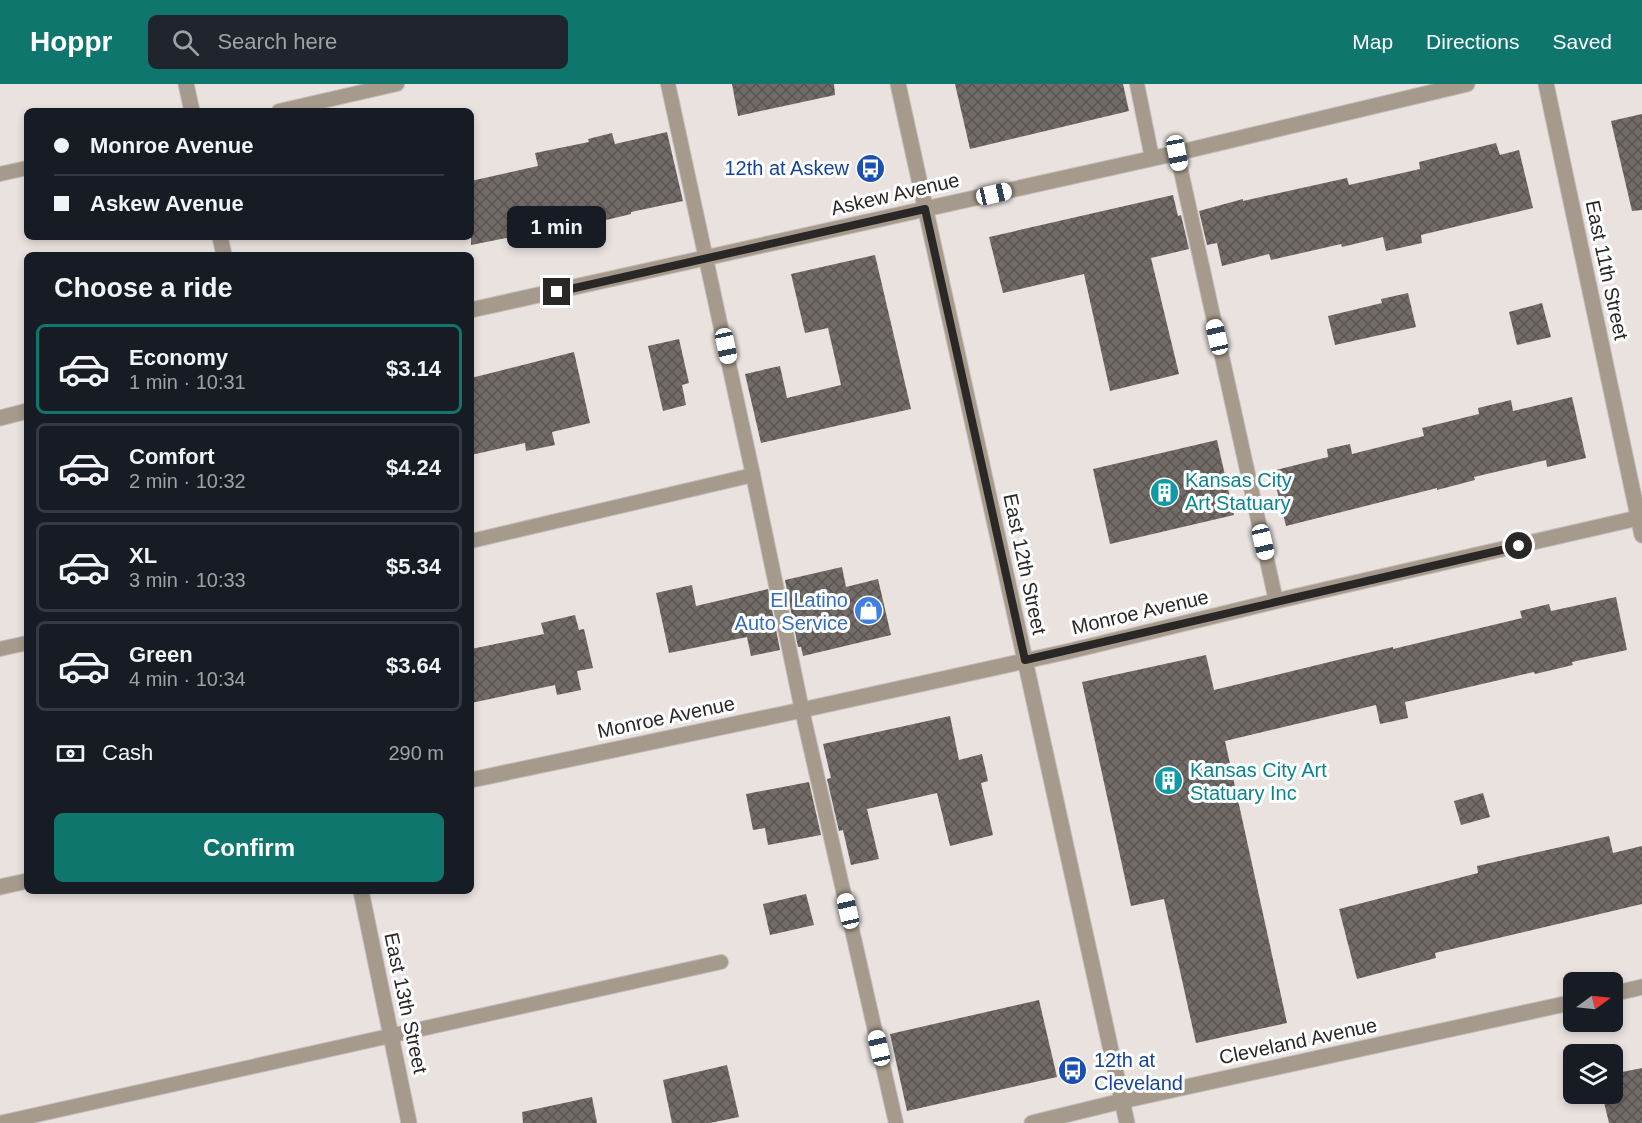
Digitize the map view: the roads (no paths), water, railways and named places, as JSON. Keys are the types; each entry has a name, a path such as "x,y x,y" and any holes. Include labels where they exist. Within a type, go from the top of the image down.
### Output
{"street":[{"path":"186,84 191,108"},
{"name":"East 12th Street","path":"898,84 1127,1123"},
{"name":"Askew Avenue","path":"474,309 1177,153 1467,84"},
{"name":"East 11th Street","path":"1546,84 1642,535"},
{"path":"0,418 24,412"},
{"name":"Monroe Avenue","path":"474,779 802,710 1640,518"},
{"path":"0,887 24,882"},
{"name":"East 13th Street","path":"362,894 410,1123"},
{"path":"1623,991 1642,987"},
{"name":"Cleveland Avenue","path":"1032,1123 1122,1101 1563,1004"}],"lane":[{"path":"292,108 397,84"},
{"path":"668,84 802,710 896,1123"},
{"path":"1137,84 1152,158"},
{"path":"1177,153 1276,601"},
{"path":"0,174 24,169"},
{"path":"474,540 753,475"},
{"path":"0,649 24,644"},
{"path":"0,1123 721,962"}],"place":[{"name":"12th at Askew","path":"870,168"},
{"name":"Kansas City Art Statuary","path":"1164,492"},
{"name":"El Latino Auto Service","path":"869,611"},
{"name":"Kansas City Art Statuary Inc","path":"1169,781"},
{"name":"12th at Cleveland","path":"1073,1071"}]}
